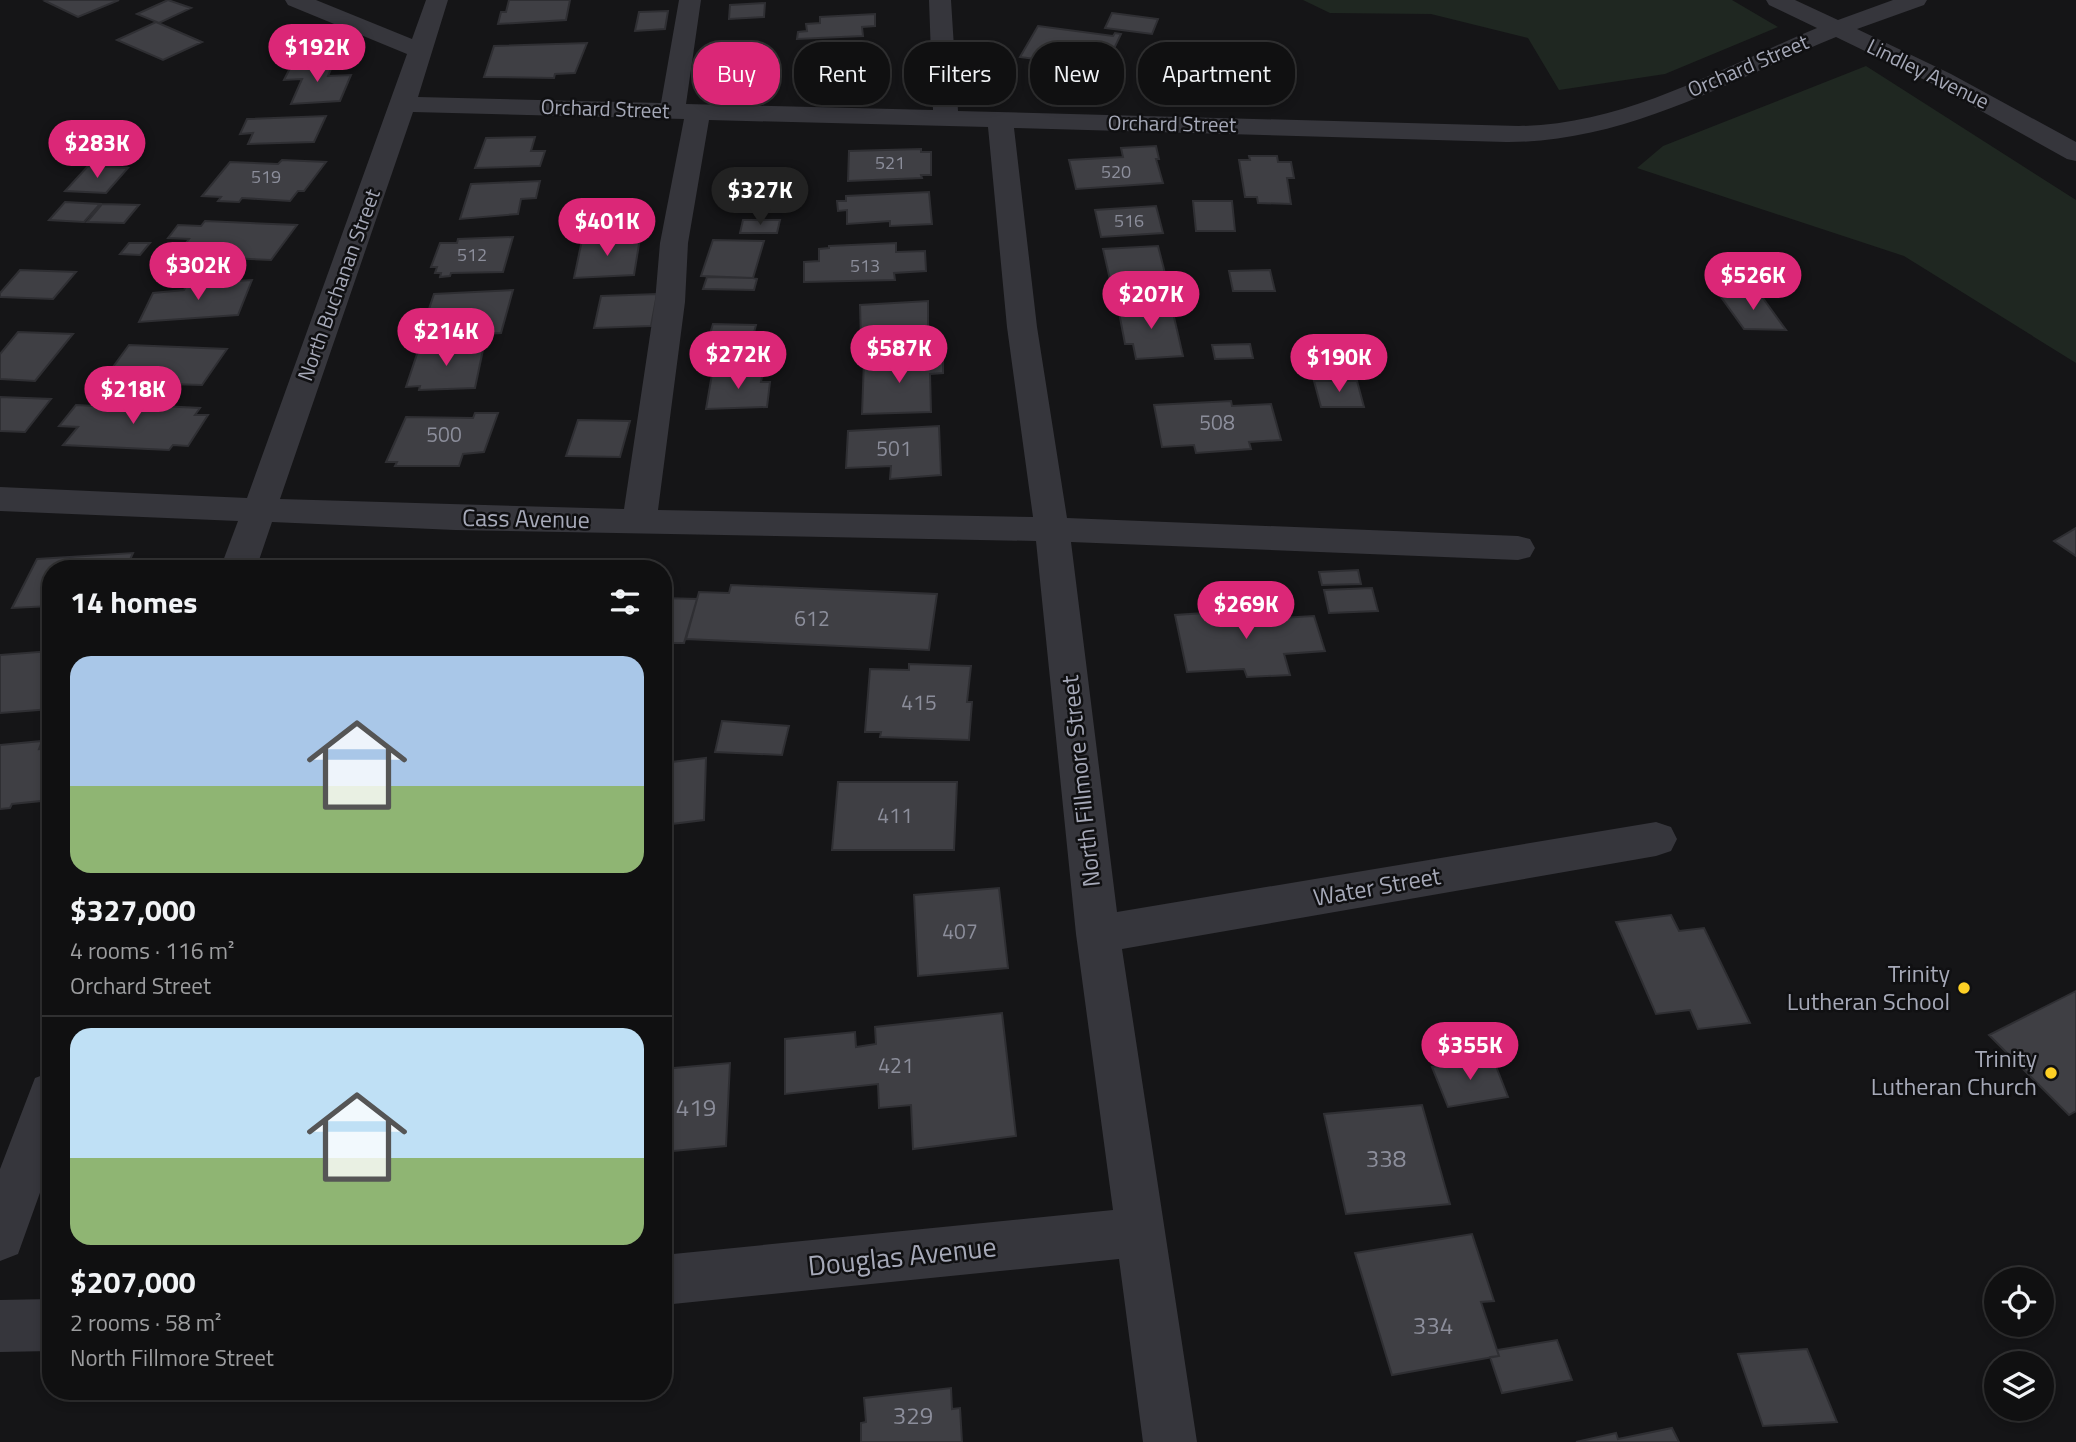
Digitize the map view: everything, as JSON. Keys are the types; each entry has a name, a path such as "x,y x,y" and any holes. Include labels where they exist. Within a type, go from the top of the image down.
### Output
{"street":[{"path":"296,0 420,51"},
{"name":"North Buchanan Street","path":"241,560 403,104 437,0"},
{"path":"639,521 670,302 685,111 690,0"},
{"path":"940,0 946,119"},
{"name":"Lindley Avenue","path":"1777,0 1942,79 2076,153"},
{"name":"Orchard Street","path":"403,104 1556,132 1597,125 1663,102 1834,28 1916,0"},
{"name":"North Fillmore Street","path":"1000,120 1022,327 1052,529 1098,934 1170,1442"},
{"name":"Cass Avenue","path":"0,499 639,521 1052,529 1518,548"},
{"name":"Water Street","path":"1098,934 1656,838"},
{"path":"0,1236 42,1119"},
{"name":"Douglas Avenue","path":"672,1279 1140,1232"},
{"path":"0,1326 42,1325"}],"shaded area":[{"path":"1303,0 1732,0 1778,27 1665,74 1559,90 1528,38 1431,14 1330,13"},
{"path":"1866,66 2076,200 2076,363 1904,256 1637,168 1663,146"}],"building":[{"path":"119,0 78,17 45,1"},
{"path":"168,0 191,8 159,23 137,14"},
{"path":"509,0 570,0 566,20 498,24 501,12 506,12"},
{"path":"765,3 764,17 729,19 730,5"},
{"path":"668,11 665,29 635,31 639,12"},
{"path":"1112,13 1158,19 1152,34 1105,28"},
{"path":"875,14 875,26 862,27 863,36 797,39 798,32 807,31 806,24 820,23 820,17"},
{"path":"156,22 202,42 163,60 117,40"},
{"path":"1038,26 1113,36 1115,33 1121,34 1117,42 1030,42 1030,58 1020,57"},
{"path":"587,43 575,73 555,74 554,78 484,77 494,46"},
{"path":"333,64 328,76 351,75 340,101 291,104 302,79 284,80 291,66"},
{"path":"326,116 314,142 248,144 253,133 240,134 247,119"},
{"path":"535,137 531,151 545,151 540,166 475,168 486,138"},
{"path":"1156,146 1159,159 1156,159 1163,183 1076,189 1069,160 1123,157 1121,148"},
{"path":"921,149 921,152 931,152 931,175 921,175 922,178 848,181 849,151"},
{"path":"1249,156 1277,156 1278,162 1291,162 1294,178 1287,178 1291,204 1258,203 1257,197 1245,197 1239,160 1250,160"},
{"path":"282,160 326,162 304,191 298,191 290,201 242,198 239,202 218,201 221,197 202,196 230,162 278,164"},
{"path":"88,166 128,168 106,193 65,191"},
{"path":"540,181 536,198 521,199 518,214 460,219 471,184"},
{"path":"929,192 932,224 890,226 890,221 847,224 847,210 838,211 837,201 846,201 846,196"},
{"path":"1193,201 1232,201 1235,231 1196,231"},
{"path":"65,202 100,204 84,222 49,220"},
{"path":"102,204 139,205 124,223 87,222"},
{"path":"1156,206 1163,233 1101,237 1095,210"},
{"path":"574,213 617,213 613,227 569,228"},
{"path":"743,220 780,220 777,233 740,233"},
{"path":"205,221 297,225 271,260 176,256 189,239 168,238 178,225 201,226"},
{"path":"513,237 503,272 451,273 450,276 440,277 441,273 435,273 437,267 431,267 440,243 457,243 458,239"},
{"path":"640,238 634,275 574,278 582,240"},
{"path":"713,240 764,241 753,278 701,276"},
{"path":"129,243 150,243 140,255 120,254"},
{"path":"896,243 896,252 925,251 926,271 894,273 895,280 804,282 804,262 819,261 819,249 829,246"},
{"path":"1158,246 1167,281 1111,284 1103,249"},
{"path":"20,270 76,272 53,299 0,297 0,293"},
{"path":"1270,270 1275,291 1233,291 1229,271"},
{"path":"707,277 757,279 754,290 703,289"},
{"path":"252,280 238,315 139,322 153,293 184,290 187,284"},
{"path":"513,290 501,333 431,337 438,315 427,315 434,294"},
{"path":"657,294 651,326 594,328 601,296"},
{"path":"1760,294 1786,330 1744,329 1721,297"},
{"path":"928,301 928,336 919,336 919,343 888,344 888,339 861,340 860,305"},
{"path":"1171,304 1183,356 1136,359 1133,344 1125,344 1118,307"},
{"path":"713,324 756,325 752,340 708,340"},
{"path":"18,332 73,334 35,381 0,379 0,354"},
{"path":"1250,344 1253,358 1215,359 1212,345"},
{"path":"129,345 227,349 202,385 102,382"},
{"path":"484,345 475,388 419,390 420,386 406,387 419,348"},
{"path":"943,353 943,373 930,374 931,412 862,414 864,360 927,358 927,354"},
{"path":"763,372 761,382 770,382 767,407 706,409 712,374"},
{"path":"1314,381 1357,381 1364,407 1321,407"},
{"path":"0,397 51,399 25,432 0,431"},
{"path":"1231,401 1232,406 1271,404 1281,440 1249,442 1251,449 1196,453 1194,445 1162,447 1154,405"},
{"path":"98,403 200,408 195,415 208,415 188,446 173,445 169,450 63,445 78,427 59,426 76,405 95,406"},
{"path":"475,413 498,413 484,452 463,454 459,466 395,466 397,462 386,462 406,417 473,418"},
{"path":"578,420 630,421 620,457 566,456"},
{"path":"939,426 941,475 890,479 891,466 846,468 848,431"},
{"path":"2076,528 2076,556 2054,541"},
{"path":"133,553 130,560 42,560 42,606 12,608 37,559"},
{"path":"1358,570 1361,584 1322,585 1319,572"},
{"path":"731,585 937,594 929,650 686,639 699,592 729,593"},
{"path":"1372,588 1378,611 1329,613 1324,590"},
{"path":"672,598 697,599 684,643 672,643"},
{"path":"1278,608 1280,618 1314,616 1325,651 1284,654 1290,675 1247,677 1244,669 1187,672 1175,615"},
{"path":"42,652 42,710 0,713 0,655"},
{"path":"909,664 971,666 967,702 972,702 969,740 880,737 881,732 865,732 870,669 909,670"},
{"path":"722,721 789,726 782,755 715,752"},
{"path":"42,741 39,749 42,749 42,801 12,804 10,808 0,809 0,745"},
{"path":"706,758 704,820 672,824 672,762"},
{"path":"838,782 957,782 954,850 832,850"},
{"path":"999,888 1008,968 918,976 914,895"},
{"path":"1671,915 1679,931 1704,928 1750,1023 1698,1029 1690,1010 1656,1014 1616,922"},
{"name":"Trinity Lutheran Church","path":"2076,991 2076,1111 2069,1115 1989,1035"},
{"path":"1002,1013 1016,1136 913,1149 911,1105 879,1108 878,1084 785,1094 785,1039 855,1032 856,1047 876,1044 875,1027"},
{"path":"1492,1056 1508,1097 1448,1107 1432,1067"},
{"path":"730,1063 726,1146 672,1151 672,1068"},
{"path":"1422,1105 1450,1204 1346,1214 1324,1114"},
{"path":"1472,1234 1494,1301 1481,1302 1499,1356 1392,1375 1355,1253"},
{"path":"1557,1340 1572,1380 1502,1393 1490,1357 1499,1356 1497,1350"},
{"path":"1807,1349 1837,1422 1763,1426 1738,1354"},
{"path":"951,1388 952,1409 960,1408 962,1442 861,1442 861,1423 866,1422 864,1398"},
{"path":"1672,1428 1679,1442 1576,1442 1616,1433 1618,1439"}],"place":[{"name":"Trinity Lutheran School","path":"1964,988"},
{"name":"Trinity Lutheran Church","path":"2051,1073"}]}
